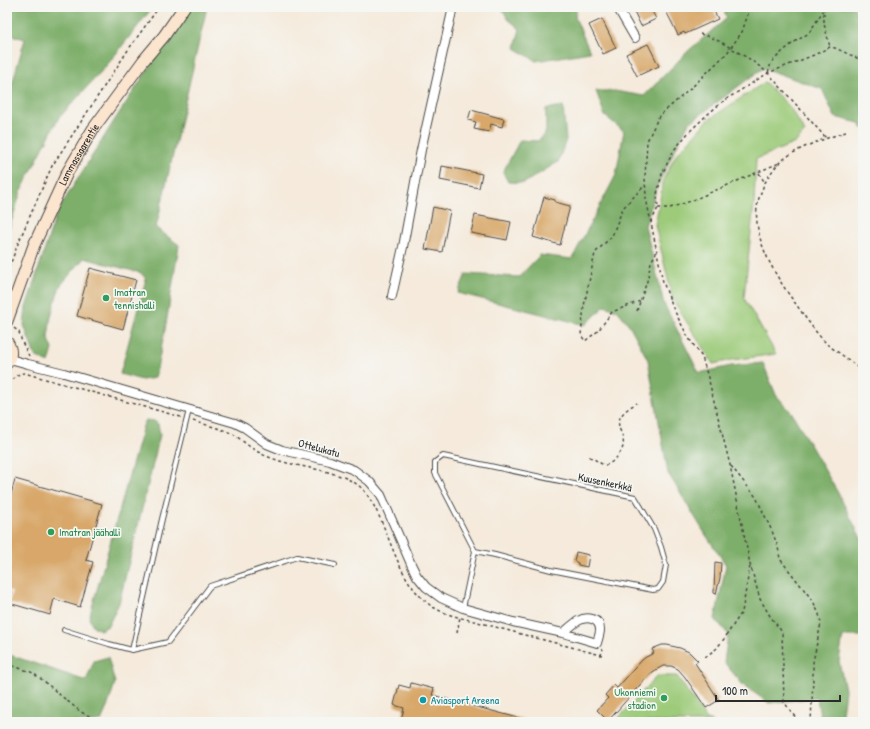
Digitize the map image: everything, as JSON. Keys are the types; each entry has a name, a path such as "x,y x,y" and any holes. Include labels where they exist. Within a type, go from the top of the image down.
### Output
{"street":[{"name":"Lammassaarentie","path":"9,324 34,245 66,173 93,129 143,61 164,36 184,7"},
{"path":"392,296 403,247 421,150 453,7"},
{"path":"617,7 635,38"},
{"path":"7,342 11,352 8,361"},
{"name":"Ottelukatu","path":"8,361 28,364 64,373 235,423 245,428 267,444 282,450 330,461 354,470 369,481 380,495 417,576 426,587 440,598 463,608 513,622 563,633"}],"lane":[{"path":"132,650 189,410"},
{"name":"Kuusenkerkkä","path":"443,456 635,498 654,529 666,565 663,582 658,589 653,590 551,570 475,551 435,473 435,462 443,456"},
{"path":"463,608 475,551"},
{"path":"64,630 132,650 168,642 210,586 297,558 335,565"}],"path":[{"path":"7,273 19,241 52,166 128,50 159,7"},
{"path":"748,7 748,14 742,32 727,53 689,90 659,116 647,141 645,185 646,198 663,282 673,308 688,336 702,357 730,465 750,564 760,599 782,632 784,702 799,722"},
{"path":"768,73 771,63 782,52 809,33 824,7"},
{"path":"823,11 824,24 830,47"},
{"path":"700,34 721,42 751,60 768,73 827,138"},
{"path":"651,222 658,208 657,194 662,174 674,150 689,132 725,100 768,73 830,47 863,62"},
{"path":"846,132 804,147 781,162 772,171 765,183 758,199 756,217 760,239 768,259 783,285 814,329 828,344 854,363 863,372"},
{"path":"658,208 670,208 691,201 781,162"},
{"path":"758,172 765,183"},
{"path":"640,301 612,312 598,331 585,341 581,335 584,306 595,253 612,236 623,208 645,185"},
{"path":"637,310 651,262 657,251"},
{"path":"9,324 19,332 29,356 28,364"},
{"path":"7,403 9,396 8,383 14,377 24,373 220,428 240,439 260,453 279,460 352,480 364,491 372,503 401,568 410,584 431,606 444,612 510,632 595,654"},
{"path":"589,457 594,458 601,464 606,465 613,462 621,453 624,446 624,440 619,426 619,421 621,416 628,409 637,403"},
{"path":"730,465 756,497 772,531 778,547 780,559 813,601 819,614 821,623 813,662 811,722"},
{"path":"705,657 716,649 742,612 750,564"},
{"path":"457,633 463,608"},
{"path":"7,664 31,672 81,712 102,722"}],"green space":[{"path":"7,7 153,7 107,65 58,119 21,191 7,236 7,101 25,39 7,34"},
{"path":"189,7 207,7 156,228 179,245 165,330 155,378 142,380 120,374 146,279 141,273 84,258 60,286 51,316 48,337 53,349 49,363 35,356 24,325 26,307 57,212 114,121"},
{"path":"501,7 577,7 575,17 590,52 536,61 515,48 520,29 508,19"},
{"path":"722,7 854,7 863,32 863,129 859,123 835,117 822,89 763,68 688,124 658,184 645,226 664,304 699,373 731,366 763,363 776,395 792,413 838,493 863,542 863,636 843,636 839,661 845,690 841,722 821,722 817,698 769,703 743,685 724,662 728,634 715,619 726,565 668,473 648,360 630,326 618,311 605,306 585,325 458,293 466,274 519,277 540,255 572,259 616,175 624,131 605,116 596,91 615,91 644,96 688,51 727,18"},
{"path":"765,82 789,106 805,132 795,143 756,159 754,203 744,298 776,354 713,364 673,300 655,225 664,178 676,155 708,120"},
{"path":"563,106 566,140 558,162 524,183 508,182 503,172 520,140 538,141 546,132 546,109"},
{"path":"146,420 154,421 158,424 160,435 119,603 108,626 100,630 93,626 89,618 143,426"},
{"path":"7,654 86,681 94,661 108,657 115,683 101,721 7,722"},
{"name":"Ukonniemi stadion","path":"657,676 677,676 706,719 712,722 615,722"}],"building":[{"path":"632,7 650,7 656,19 641,26"},
{"path":"669,7 712,7 718,19 685,34 684,32 678,35 665,9"},
{"path":"602,19 616,48 603,54 589,25"},
{"path":"648,44 659,66 637,76 626,54"},
{"path":"471,110 504,119 502,127 491,124 489,132 474,129 476,122 468,120"},
{"path":"442,166 482,174 479,188 440,180"},
{"path":"544,197 570,206 560,245 533,237"},
{"path":"433,207 450,211 442,252 425,249"},
{"path":"475,215 511,222 507,240 471,233"},
{"name":"Imatran tennishalli","path":"90,268 136,280 123,329 77,316"},
{"name":"Imatran jäähalli","path":"15,479 102,504 86,560 93,562 80,607 54,599 50,615 9,603 12,592 7,590 7,497 10,498"},
{"path":"576,552 589,555 587,567 578,565 578,563 574,561"},
{"path":"715,562 721,563 720,578 716,594 714,593"},
{"path":"662,645 680,648 689,652 698,661 695,663 719,700 706,708 678,669 671,666 663,666 647,677 608,721 597,710 608,698 605,695 614,685 617,688 642,660 654,653 652,649"},
{"name":"Aviasport Areena","path":"411,683 434,689 432,695 526,720 525,722 401,721 404,708 394,705 399,685 410,688"}],"place":[{"name":"Imatran tennishalli","path":"106,298"},
{"name":"Imatran jäähalli","path":"51,532"},
{"name":"Ukonniemi stadion","path":"664,698"},
{"name":"Aviasport Areena","path":"423,700"}]}
